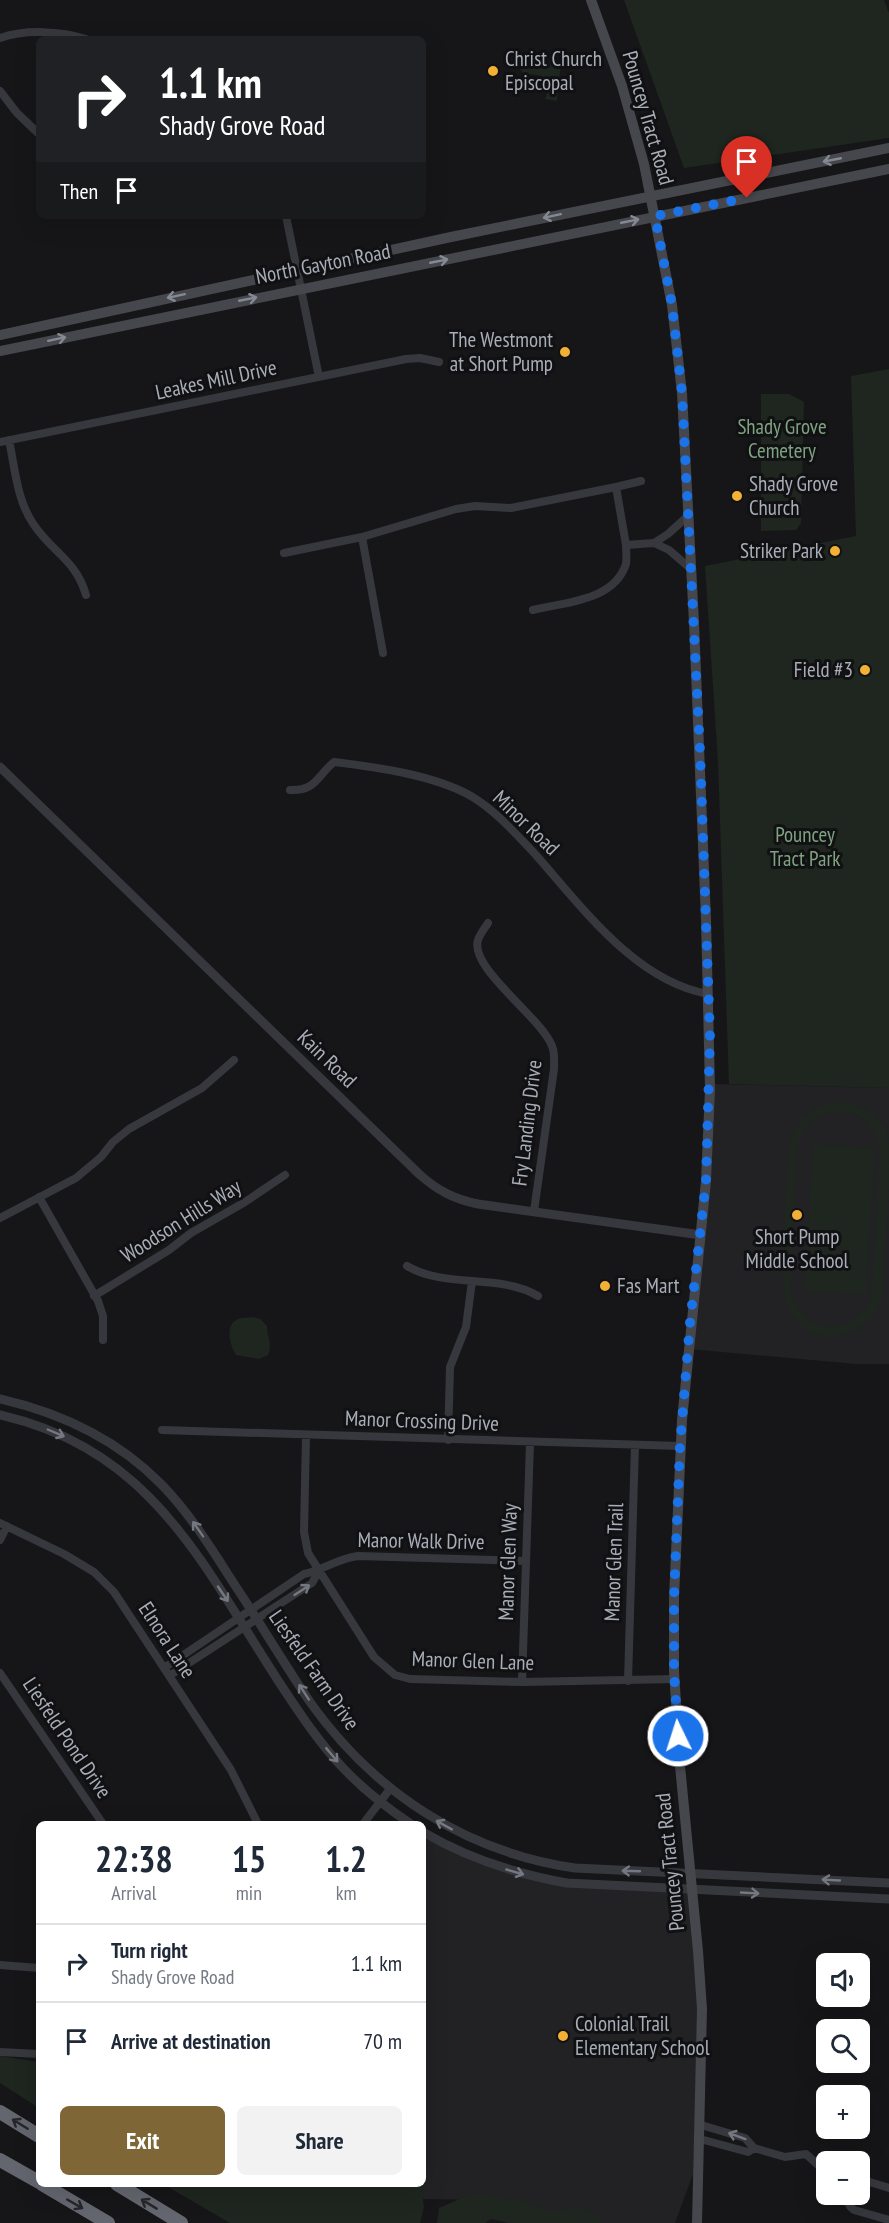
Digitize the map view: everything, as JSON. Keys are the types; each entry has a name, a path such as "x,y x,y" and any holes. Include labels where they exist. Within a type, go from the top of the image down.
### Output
{"highway":[{"path":"0,2112 36,2134"},
{"path":"0,2160 36,2181"},
{"path":"47,2187 108,2223"},
{"path":"122,2187 181,2223"}],"main road":[{"name":"Pouncey Tract Road","path":"591,0 622,86 655,216 677,339 689,516 708,994 709,1115 706,1181 690,1323 680,1446 674,1598 675,1679 702,2009 697,2223"},
{"name":"North Gayton Road","path":"0,335 297,270 889,148"},
{"name":"North Gayton Road","path":"0,351 889,169"}],"street":[{"path":"0,38 38,33 76,36"},
{"path":"0,91 17,113 36,131"},
{"path":"287,219 319,377"},
{"name":"Leakes Mill Drive","path":"0,442 413,358 440,362"},
{"path":"9,440 24,509 46,540 76,570 81,577 86,595"},
{"path":"284,553 362,537 456,509 475,506 494,509 511,508 641,481"},
{"path":"533,610 601,594 617,580 626,563 626,545 616,486"},
{"path":"626,545 654,543 689,516"},
{"path":"362,537 383,653"},
{"path":"654,543 669,550 691,569"},
{"name":"Minor Road","path":"290,790 309,787 317,782 334,762 398,773 463,792 498,816 624,950 656,975 673,984 708,994"},
{"name":"Kain Road","path":"0,767 431,1185 460,1200 701,1235"},
{"name":"Fry Landing Drive","path":"488,923 477,941 478,950 487,970 542,1030 553,1048 554,1069 534,1211"},
{"path":"0,1218 76,1178 101,1157 113,1142 129,1130 202,1088 234,1060"},
{"name":"Woodson Hills Way","path":"94,1296 285,1175"},
{"path":"39,1197 94,1296 102,1316 103,1340"},
{"path":"407,1266 423,1274 522,1288 538,1296"},
{"path":"448,1440 450,1367 466,1327 472,1281"},
{"name":"Liesfeld Farm Drive","path":"0,1399 45,1411 75,1424 114,1446 145,1470 186,1512 316,1710 347,1748 390,1789 449,1828 493,1848 575,1868 889,1883"},
{"name":"Liesfeld Farm Drive","path":"0,1415 31,1423 67,1437 97,1454 135,1482 180,1530 290,1699 329,1751 345,1770 381,1802 407,1821"},
{"name":"Manor Crossing Drive","path":"162,1430 680,1446"},
{"name":"Manor Glen Lane","path":"306,1435 305,1543 308,1553 374,1657 395,1675 410,1679 522,1682 675,1679"},
{"name":"Manor Glen Way","path":"522,1682 530,1443"},
{"name":"Manor Glen Trail","path":"628,1681 635,1445"},
{"path":"0,1540 3,1524"},
{"name":"Elnora Lane","path":"3,1524 64,1554 94,1572 114,1592 231,1770 256,1821"},
{"name":"Manor Walk Drive","path":"242,1623 312,1583 319,1571 345,1558 358,1556 526,1561"},
{"path":"164,1668 242,1623"},
{"path":"169,1676 242,1623"},
{"name":"Liesfeld Pond Drive","path":"0,1673 101,1821"},
{"path":"365,1821 390,1789"},
{"path":"426,1834 473,1857 535,1877 583,1885 889,1899"},
{"path":"0,1965 36,1968"},
{"path":"0,2052 36,2054"},
{"path":"701,2125 745,2138 754,2148 785,2157 806,2154 816,2163"},
{"path":"700,2139 748,2152 754,2148"},
{"path":"870,2182 889,2188"},
{"path":"849,2205 854,2210 889,2220"}],"shaded area":[{"name":"Short Pump Middle School","path":"714,1084 889,1088 889,1364 856,1364 688,1349"},
{"name":"Colonial Trail Elementary School","path":"426,1834 539,1878 692,1890 701,1989 693,2174 675,2223 576,2223 491,2200 420,2199 410,2187 426,2187"}],"green space":[{"path":"624,0 884,0 889,13 889,138 684,168"},
{"path":"521,61 561,63 557,101 545,99 548,91 540,90 542,76 523,73 520,69"},
{"name":"Pouncey Tract Park","path":"889,369 889,1088 729,1084 718,762 705,566 856,536 851,376"},
{"name":"Shady Grove Cemetery","path":"761,394 789,394 804,402 801,523 796,530 761,531"},
{"path":"833,1102 851,1104 867,1110 879,1120 888,1135 888,1201 882,1301 870,1319 855,1330 839,1336 823,1336 808,1330 795,1319 786,1302 782,1281 788,1147 803,1117","holes":["834,1111 844,1112 866,1121 875,1134 880,1152 871,1299 862,1312 852,1320 841,1325 829,1326 818,1324 807,1318 798,1308 791,1294 797,1147 802,1134 815,1119"]},
{"path":"813,1144 875,1148 866,1295 804,1291"},
{"path":"240,1318 260,1319 267,1326 270,1344 268,1355 259,1359 236,1355 230,1336 234,1322"},
{"path":"0,2056 36,2062 36,2106 0,2083"},
{"path":"168,2187 421,2187 424,2207 420,2223 230,2223"},
{"path":"473,2193 524,2201 549,2211 564,2211 574,2207 585,2209 594,2213 604,2223 509,2223 491,2219 485,2223 437,2223 439,2208"}],"place":[{"name":"Christ Church Episcopal","path":"493,71"},
{"name":"The Westmont at Short Pump","path":"565,352"},
{"name":"Shady Grove Church","path":"737,496"},
{"name":"Striker Park","path":"835,551"},
{"name":"Field #3","path":"865,670"},
{"name":"Short Pump Middle School","path":"797,1215"},
{"name":"Fas Mart","path":"605,1286"},
{"name":"Colonial Trail Elementary School","path":"563,2036"}],"route":[{"path":"678,1736 674,1671 674,1598 680,1446 690,1323 706,1181 710,1037 700,751 682,393 672,305 655,216 747,198"}]}
